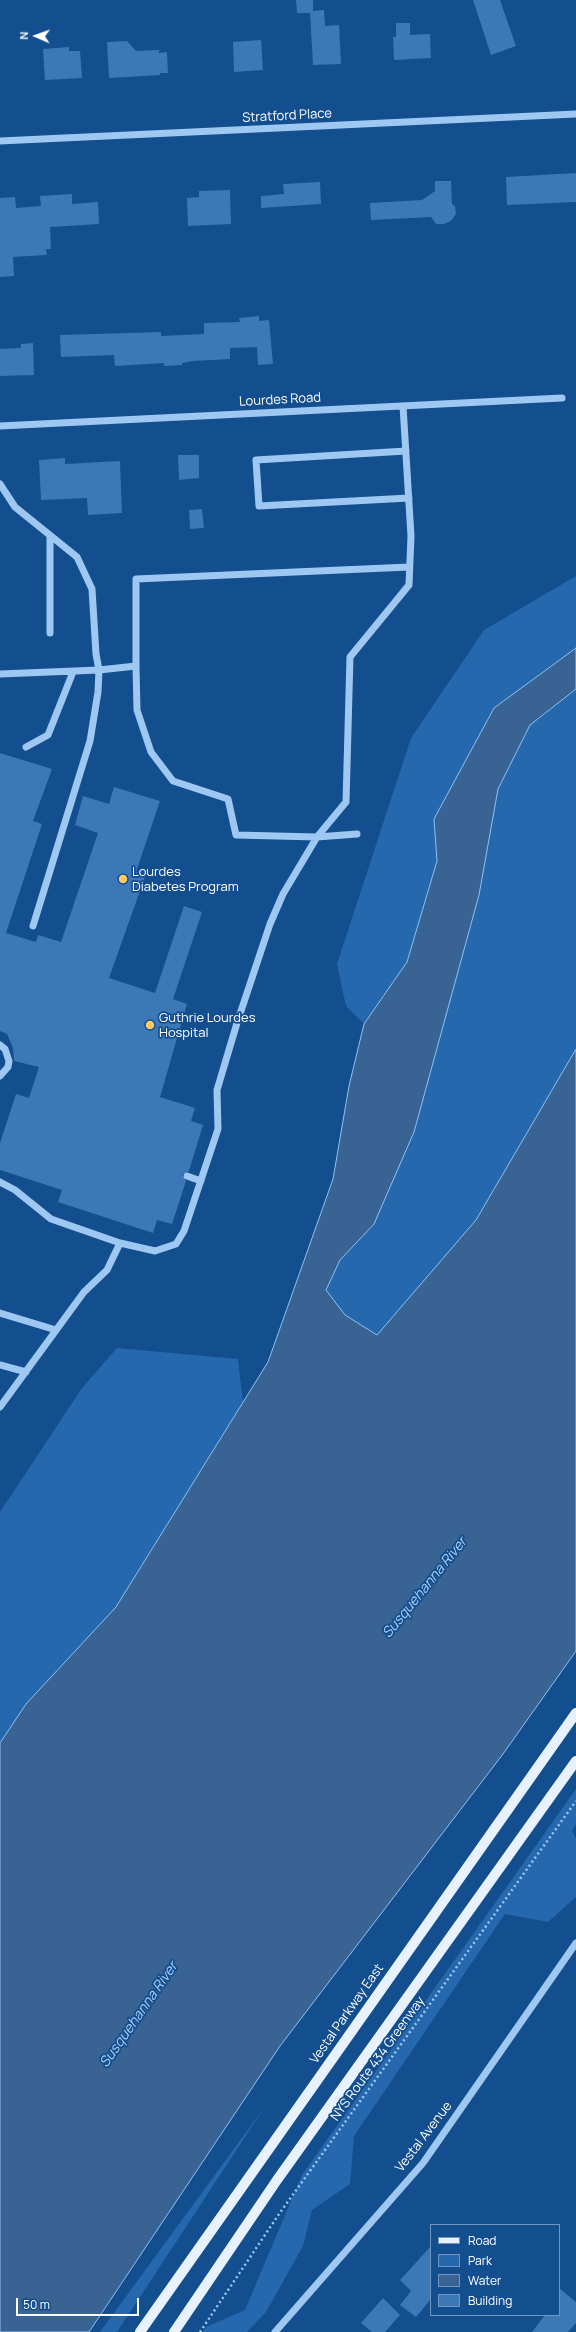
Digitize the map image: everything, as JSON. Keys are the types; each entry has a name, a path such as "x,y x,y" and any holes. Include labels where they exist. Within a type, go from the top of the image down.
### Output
{"main road":[{"name":"Vestal Parkway East","path":"140,2332 576,1713"},
{"path":"174,2332 277,2180 576,1761"}],"street":[{"name":"Stratford Place","path":"0,141 576,114"},
{"name":"Lourdes Road","path":"0,426 562,398"},
{"path":"0,1182 15,1190 51,1219 120,1243 155,1251 176,1244 184,1231 218,1129 217,1090 263,945 283,894 317,837 346,802 350,657 409,585 411,536 403,406"},
{"path":"406,450 256,460 259,506 409,498"},
{"path":"0,484 15,507 77,557 92,589 96,654 99,670 98,692 90,741 33,926"},
{"path":"50,536 50,632"},
{"path":"356,834 317,837 236,835 228,799 173,781 151,752 137,710 136,579 410,567"},
{"path":"0,674 73,672 136,666"},
{"path":"26,747 48,735 73,672"},
{"path":"0,1045 5,1049 9,1061 8,1067 0,1076"},
{"path":"187,1176 201,1181"},
{"path":"0,1407 84,1292 95,1284 106,1270 120,1243"},
{"path":"0,1313 56,1330"},
{"path":"0,1365 26,1372"},
{"name":"Vestal Avenue","path":"275,2332 423,2163 576,1943"}],"path":[{"name":"NYS Route 434 Greenway","path":"200,2332 284,2207 576,1801"}],"green space":[{"path":"576,576 576,648 494,708 434,819 437,861 407,962 364,1024 346,1006 337,964 411,738 484,630"},
{"path":"576,689 576,1049 476,1220 377,1336 345,1315 326,1290 340,1260 374,1224 479,895 498,789 530,725"},
{"path":"117,1348 238,1359 243,1402 116,1607 26,1704 0,1743 0,1512 82,1388"},
{"path":"576,1789 576,1824 572,1831 576,1838 576,1897 548,1922 505,1914 354,2136 350,2184 312,2210 303,2246 266,2312 247,2332 203,2332 206,2327 245,2310 302,2175"},
{"path":"266,2105 117,2332 100,2332"}],"water":[{"name":"Susquehanna River","path":"576,648 576,689 530,725 498,789 479,895 414,1132 374,1224 340,1260 326,1290 345,1315 377,1335 476,1220 576,1049 576,1651 503,1754 280,2046 89,2332 0,2332 0,1743 26,1704 116,1607 268,1362 333,1179 349,1086 364,1024 407,962 437,861 434,819 494,708"}],"building":[{"path":"296,0 313,0 313,11 324,10 325,26 339,25 341,64 313,65 310,13 297,13"},
{"path":"473,0 500,0 516,46 491,55"},
{"path":"396,23 410,23 410,35 430,34 431,58 394,60 393,37 396,37"},
{"path":"261,40 263,70 234,72 233,42"},
{"path":"127,41 136,51 159,50 159,53 167,52 168,73 160,73 160,75 109,78 107,42"},
{"path":"69,47 69,51 80,51 82,78 45,80 43,49"},
{"path":"576,173 576,202 507,205 506,177"},
{"path":"435,181 451,181 452,204 455,206 456,214 451,221 444,224 436,224 431,217 371,220 370,203 422,200 435,191"},
{"path":"320,182 321,204 261,208 261,196 284,194 283,184"},
{"path":"230,190 231,224 188,226 187,198 199,197 199,191"},
{"path":"72,194 72,204 98,202 99,224 50,227 51,249 46,249 47,255 13,257 14,276 0,277 0,198 15,197 16,208 41,206 40,196"},
{"path":"259,316 259,321 269,320 273,364 258,365 257,347 230,348 230,359 193,361 182,363 182,365 164,366 164,363 115,366 114,355 61,357 60,335 161,332 161,336 204,334 204,323 240,322 239,318"},
{"path":"33,343 34,375 0,376 0,349 21,348 21,344"},
{"path":"178,455 199,455 199,478 179,480"},
{"path":"65,458 65,464 120,461 122,513 88,515 87,498 41,500 39,460"},
{"path":"202,509 204,528 190,529 189,510"},
{"path":"0,753 52,769 33,821 42,824 6,933 36,942 38,935 61,942 98,833 75,825 83,796 109,804 114,787 160,801 136,872 146,874 109,978 155,993 184,906 202,912 173,999 187,1004 160,1097 195,1108 191,1121 203,1125 189,1171 182,1175 186,1181 172,1224 157,1220 153,1233 58,1202 62,1190 0,1170 0,1143 16,1094 29,1098 39,1067 14,1061 13,1048 7,1034 0,1031"},
{"path":"430,2247 430,2300 416,2317 400,2305 411,2291 400,2280"},
{"path":"560,2289 576,2302 576,2323 568,2332 532,2332 544,2316 560,2316"},
{"path":"383,2298 400,2315 385,2332 372,2332 361,2323"}],"place":[{"name":"Lourdes Diabetes Program","path":"123,879"},
{"name":"Guthrie Lourdes Hospital","path":"150,1025"}]}
